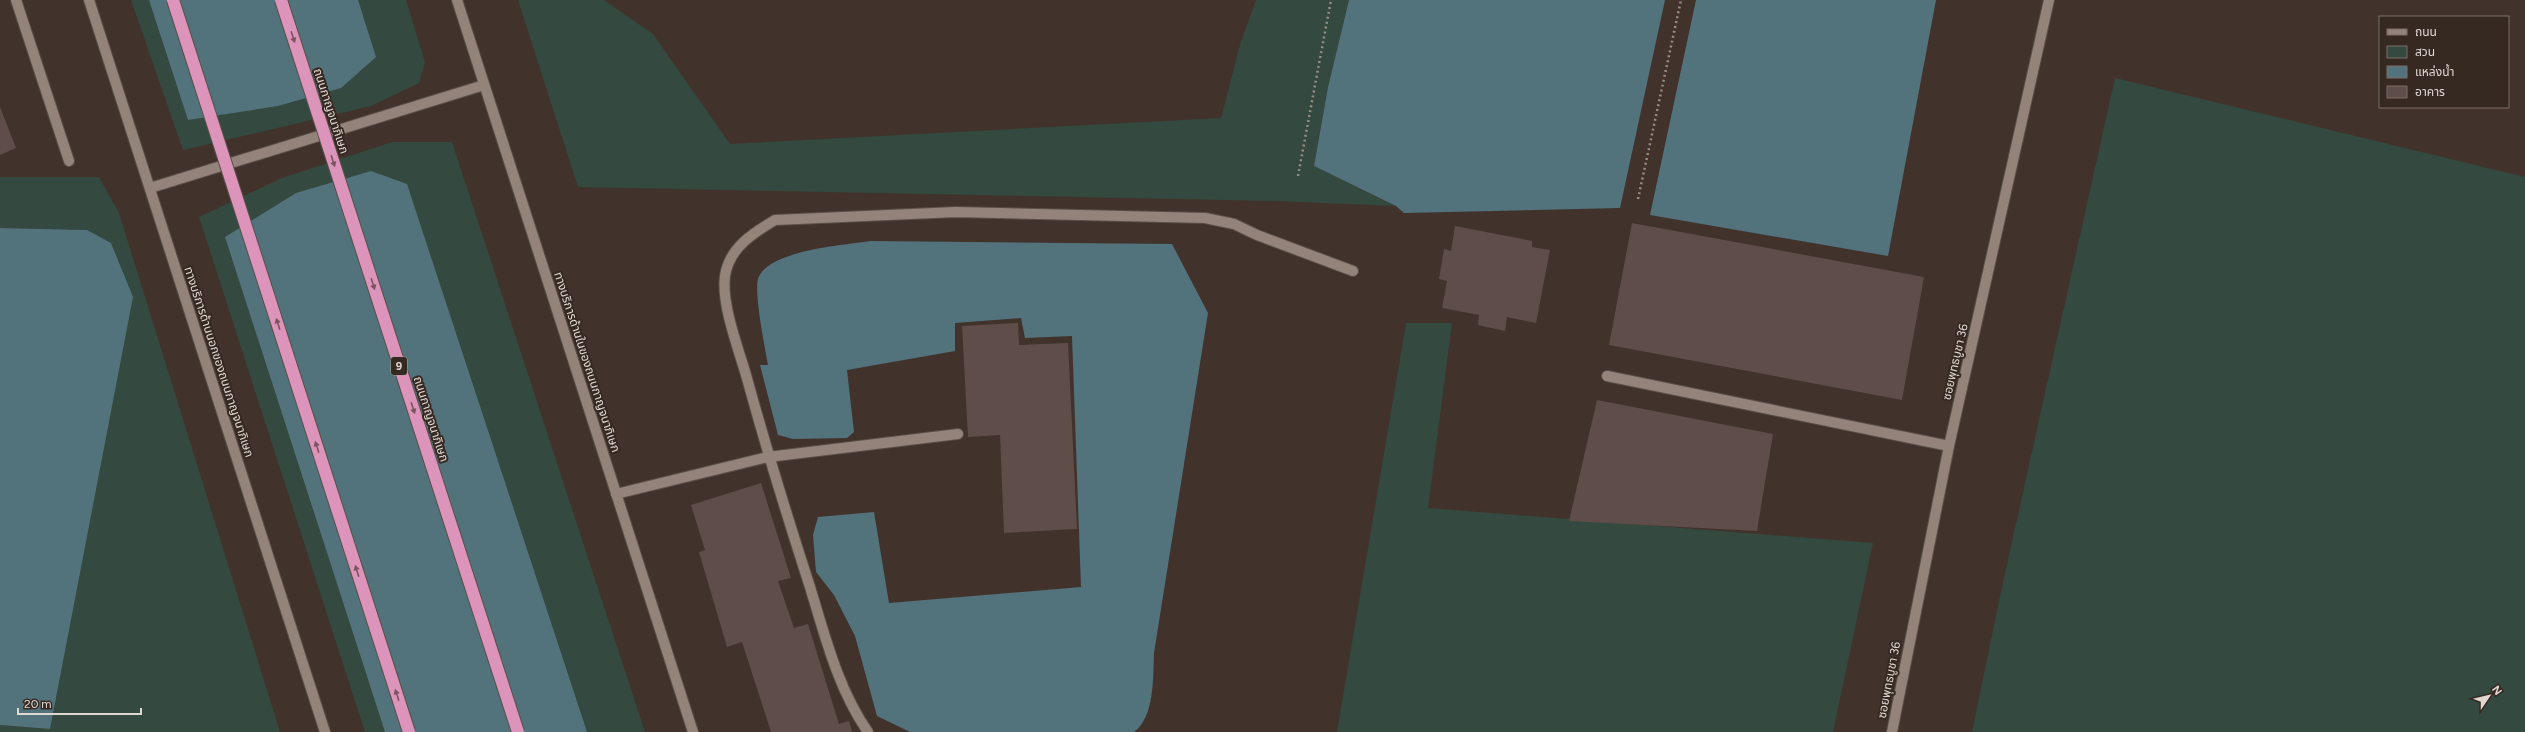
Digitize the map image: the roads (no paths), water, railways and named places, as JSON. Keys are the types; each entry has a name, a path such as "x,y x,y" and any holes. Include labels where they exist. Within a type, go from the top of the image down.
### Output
{"highway":[{"path":"173,0 409,732"},
{"name":"ถนนกาญจนาภิเษก","path":"281,0 518,732"}],"street":[{"path":"16,0 69,161"},
{"name":"ทางบริการด้านนอกของถนนกาญจนาภิเษก","path":"88,0 325,732"},
{"name":"ทางบริการด้านในของถนนกาญจนาภิเษก","path":"456,0 692,732"},
{"name":"ซอยพุทธบูชา 36","path":"1892,732 1949,446 2049,0"},
{"path":"150,188 484,85"},
{"path":"868,732 860,720 835,667 768,457 727,305 725,276 734,253 751,234 775,220 956,212 1205,218 1234,224 1257,236 1353,271"},
{"path":"1607,376 1949,446"},
{"path":"616,494 768,457 958,434"}],"water":[{"path":"149,0 358,0 376,57 341,88 278,106 188,120"},
{"path":"1349,0 1665,0 1620,208 1404,213 1396,206 1314,166 1328,87"},
{"path":"1696,0 1936,0 1888,256 1650,215"},
{"path":"371,171 407,184 587,732 385,732 225,237 296,193"},
{"path":"0,228 87,230 111,243 133,297 50,729 0,725"},
{"path":"871,241 1172,244 1208,313 1154,653 1152,696 1146,717 1134,732 910,732 877,716 855,636 834,595 816,572 813,535 818,517 874,512 889,603 1081,587 1072,336 1025,338 1021,318 955,323 955,351 847,370 854,432 847,438 793,439 778,435 760,365 768,365 757,296 758,279 764,269 776,261 791,255 826,247"}]}
